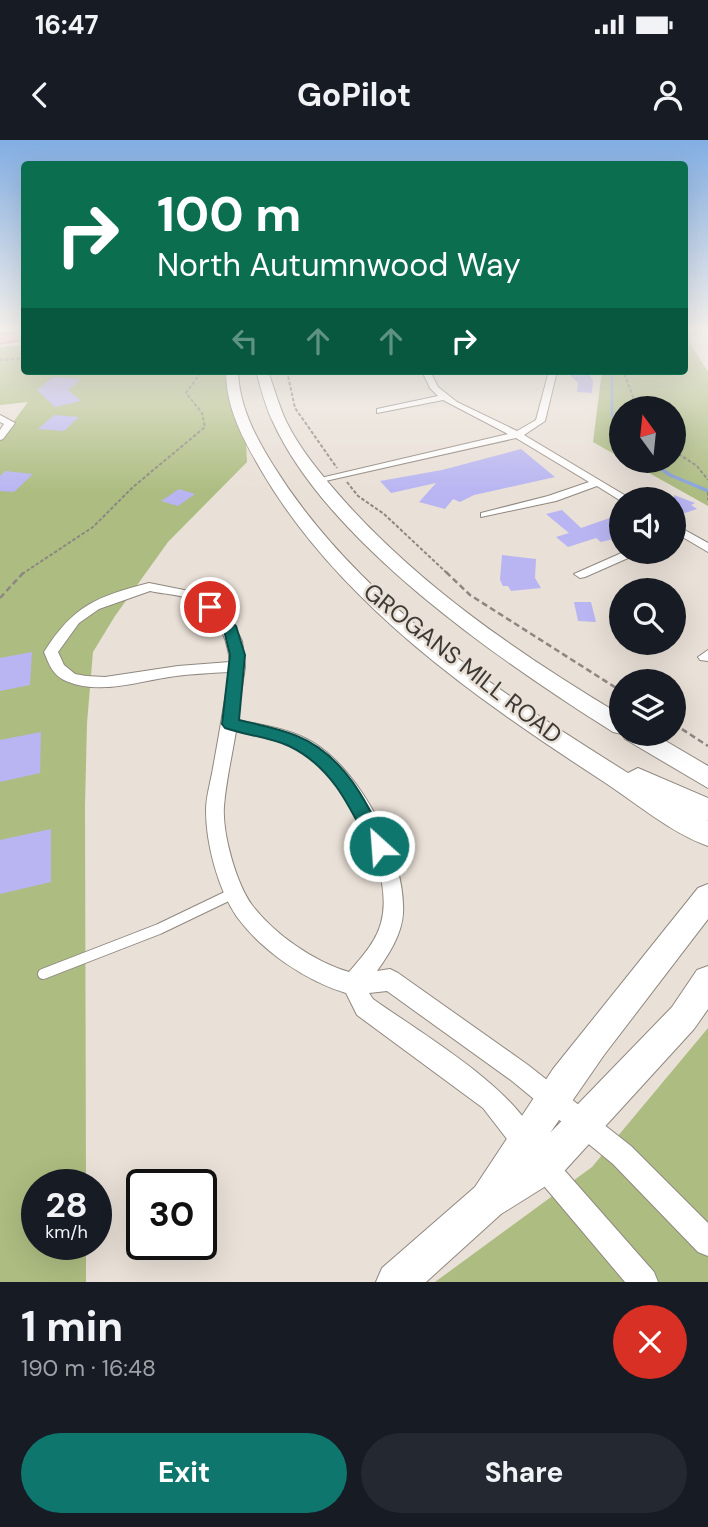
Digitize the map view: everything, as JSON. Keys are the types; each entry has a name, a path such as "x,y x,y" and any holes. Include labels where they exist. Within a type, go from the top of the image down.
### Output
{"main road":[{"name":"GROGANS MILL ROAD","path":"234,384 237,404 257,453 274,481 315,535 350,573 411,628 490,691 622,782 708,835"},
{"name":"GROGANS MILL ROAD","path":"266,384 280,425 316,482 345,514 437,597 544,678 609,719"},
{"path":"568,746 708,810"},
{"path":"655,746 708,778"},
{"path":"622,782 699,839 708,853"},
{"path":"396,1282 488,1201 544,1166 683,1018 708,981"}],"street":[{"path":"432,384 444,397 609,488"},
{"path":"316,482 517,435 540,421 550,384"},
{"path":"380,411 444,397"},
{"path":"0,418 9,423 0,437"},
{"path":"485,515 552,499 599,482"},
{"path":"686,537 708,548"},
{"path":"580,575 609,563"},
{"path":"238,667 176,671 106,682 80,682 63,675 53,665 51,652 74,620 94,606 149,587 194,596 223,618 235,641 238,667 215,808 217,835 234,893 261,929 287,951 332,978 353,984 390,980 551,1098 622,1155 697,1234 708,1242"},
{"path":"230,724 291,740 322,757 347,785 379,846 388,871 393,915 379,951 353,984"},
{"path":"488,1201 523,1139 551,1098 707,895"},
{"path":"353,984 365,1007 492,1099 575,1205 644,1282"}],"lane":[{"path":"43,974 159,929 234,893"}],"path":[{"path":"0,598 23,573 93,527 133,488 205,427 202,413 186,393 192,384"},
{"path":"290,384 295,408 358,496 384,514 470,595 609,683"},
{"path":"686,459 697,466 708,480"},
{"path":"708,493 708,500"},
{"path":"686,732 708,746"}],"green space":[{"path":"0,384 231,384 246,442 247,462 168,542 115,616 93,652 87,723 85,805 86,1169 21,1169 21,1260 86,1260 86,1282 0,1282 0,440 28,402 0,405"},
{"path":"600,384 708,384 708,506 686,494 686,487 674,487 649,473 686,473 686,396 609,396 609,451 593,442"},
{"path":"708,1028 708,1282 435,1282 592,1167"}],"building":[{"path":"44,384 75,384 68,390 81,401 55,407 37,390"},
{"path":"578,384 593,384 592,393 577,392"},
{"path":"54,415 79,417 64,431 38,429"},
{"path":"521,449 555,477 474,495 460,502 453,499 445,509 419,502 436,483 391,493 380,481 442,470"},
{"path":"5,471 33,474 14,492 0,491 0,476"},
{"path":"179,489 195,494 178,506 161,501"},
{"path":"686,500 695,503 691,505 697,509 686,513"},
{"path":"562,510 581,528 609,518 609,540 601,542 596,538 568,547 556,537 569,533 546,514"},
{"path":"502,555 536,559 535,578 541,588 511,591 508,586 503,586 500,580"},
{"path":"574,602 591,602 596,622 578,621"},
{"path":"32,652 30,685 0,691 0,658"},
{"path":"41,732 40,773 0,782 0,740"},
{"path":"51,829 51,882 0,894 0,840"}],"waterway":[{"path":"612,384 612,396"},
{"path":"667,473 708,491"}],"route":[{"path":"210,607 231,629 238,655 230,724 291,740 322,757 334,767 347,785 379,846"}]}
